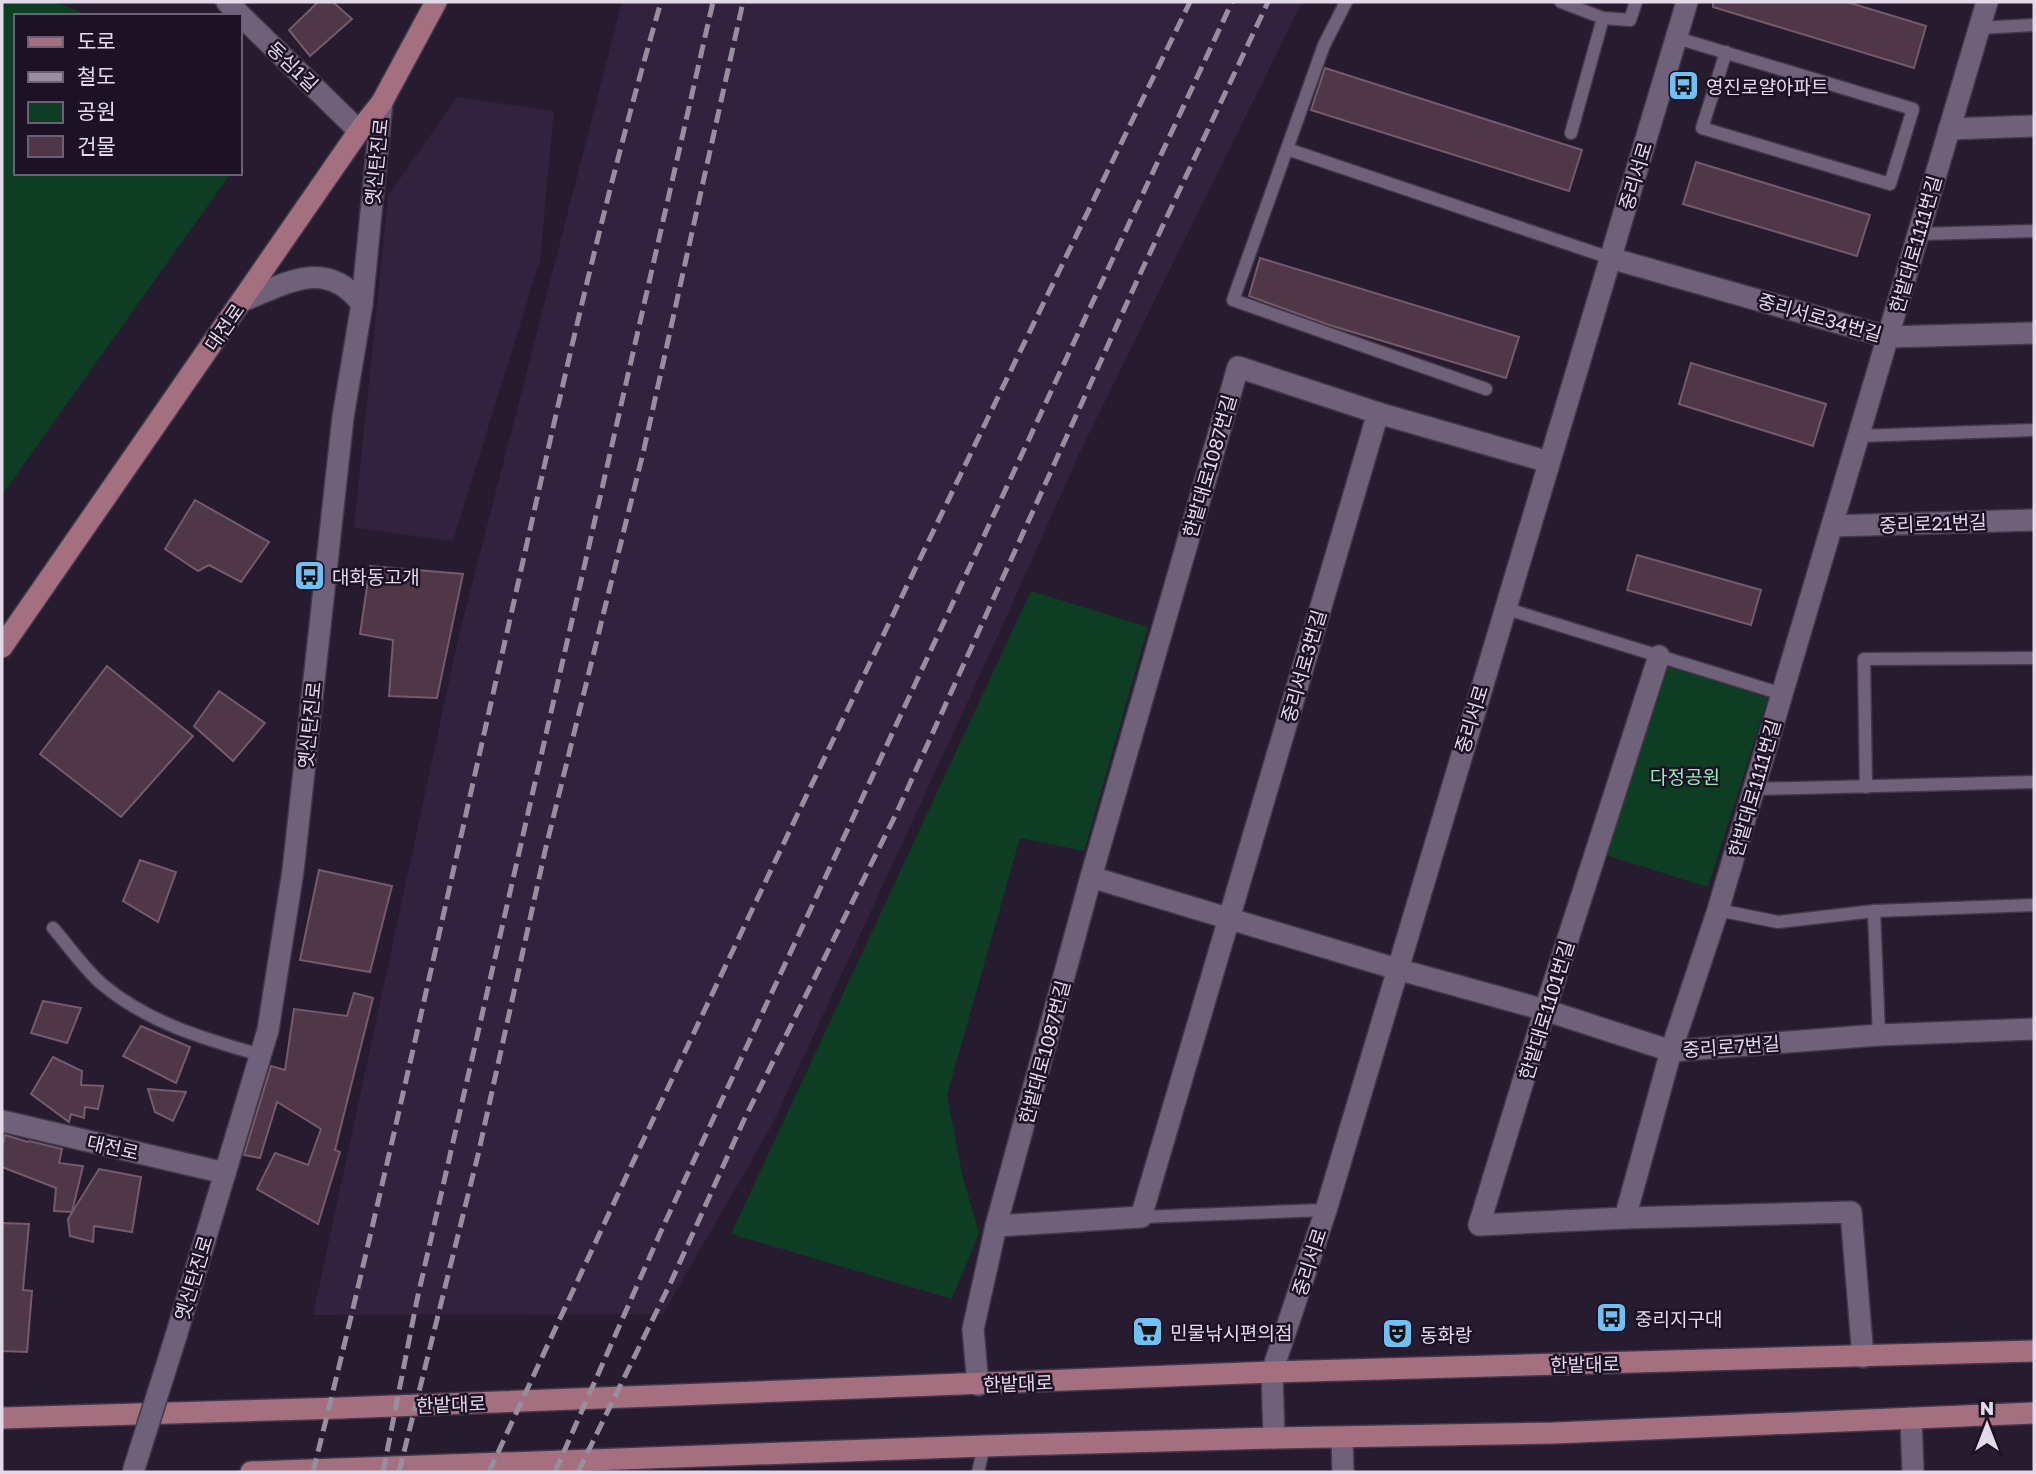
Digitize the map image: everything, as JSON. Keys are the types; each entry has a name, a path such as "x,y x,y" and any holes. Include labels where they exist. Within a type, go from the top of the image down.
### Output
{"main road":[{"name":"대전로","path":"2,647 359,131 383,102 436,2"},
{"name":"한밭대로","path":"2,1418 978,1385 1272,1372 2034,1351"},
{"path":"251,1472 984,1446 1554,1433 2034,1412"}],"street":[{"name":"중리서로","path":"1274,1438 1272,1372 1326,1210 1687,2"},
{"name":"한밭대로1111번길","path":"1625,1218 1671,1051 1718,910 1987,2"},
{"name":"동심1길","path":"242,17 359,131"},
{"name":"옛신탄진로","path":"133,1472 268,1030 293,871 343,417 362,304 383,102"},
{"path":"1949,129 2034,126"},
{"name":"중리서로34번길","path":"1611,258 1888,337 2034,333"},
{"path":"242,301 300,278 326,278 350,288 362,304"},
{"name":"한밭대로1087번길","path":"978,1385 973,1329 996,1226 1091,877 1238,367 1378,413 1549,461"},
{"name":"중리서로3번길","path":"1141,1217 1378,413"},
{"name":"중리로21번길","path":"1832,526 2034,520"},
{"name":"한밭대로1101번길","path":"1625,1218 1479,1224 1659,656"},
{"path":"1091,877 1397,969"},
{"name":"중리로7번길","path":"1397,969 1545,1010 1671,1051 1879,1034 2034,1029"},
{"name":"대전로","path":"2,1121 225,1173"},
{"path":"1625,1218 1851,1212 1863,1357"},
{"path":"996,1226 1141,1217"},
{"path":"1911,1418 1913,1472"},
{"path":"1342,1438 1343,1472"}],"lane":[{"path":"1346,2 1324,44 1233,300 1486,389"},
{"path":"1561,2 1604,18 1630,20 1636,2"},
{"path":"1571,133 1604,18"},
{"path":"1979,28 2034,26"},
{"path":"1676,38 1726,52 1913,108 1890,184 1702,128 1726,52"},
{"path":"1287,149 1611,258"},
{"path":"1918,234 2034,231"},
{"path":"1858,436 2034,430"},
{"path":"1504,608 1782,694"},
{"path":"1866,787 1864,659 2034,658"},
{"path":"1754,789 2034,782"},
{"path":"1718,910 1778,922 1874,911 2034,905"},
{"path":"1874,911 1879,1034"},
{"path":"53,928 101,983 135,1009 194,1036 261,1055"},
{"path":"1141,1217 1326,1210"},
{"path":"978,1472 984,1446"}],"shaded area":[{"path":"622,2 1302,2 1080,452 773,1123 663,1314 313,1315 459,635"},
{"path":"457,97 554,111 540,260 453,541 354,528 388,196"}],"green space":[{"path":"2,2 57,2 84,14 14,14 14,175 230,175 2,495"},
{"path":"1031,591 1148,627 1084,851 1020,838 947,1095 963,1178 979,1233 952,1299 731,1234"},
{"name":"다정공원","path":"1661,664 1768,698 1708,887 1602,854"}],"building":[{"path":"318,2 333,2 352,19 310,56 289,30"},
{"path":"1713,2 1847,2 1926,26 1914,68 1713,7"},
{"path":"1325,68 1582,150 1569,191 1311,110"},
{"path":"1696,162 1870,215 1857,256 1683,204"},
{"path":"1260,258 1519,337 1506,378 1329,325 1249,296"},
{"path":"1691,363 1826,404 1813,446 1679,404"},
{"path":"195,500 269,542 241,582 209,565 198,571 165,549"},
{"path":"1637,555 1761,590 1751,625 1627,590"},
{"path":"370,566 463,574 437,698 389,696 393,640 360,634"},
{"path":"107,666 193,736 121,817 40,754"},
{"path":"219,691 265,723 233,761 194,726"},
{"path":"140,860 176,872 158,922 123,901"},
{"path":"319,870 392,886 370,972 300,960"},
{"path":"354,993 373,998 335,1150 340,1152 318,1224 257,1189 275,1153 308,1165 321,1129 277,1102 260,1158 244,1155 271,1066 285,1070 294,1009 347,1016"},
{"path":"43,1001 81,1008 67,1043 31,1033"},
{"path":"141,1026 190,1047 176,1083 123,1056"},
{"path":"53,1057 82,1071 81,1085 103,1086 98,1109 85,1107 84,1118 71,1114 69,1122 31,1094"},
{"path":"148,1089 186,1092 173,1121 155,1112"},
{"path":"5,1135 62,1149 59,1163 83,1166 72,1212 54,1211 56,1188 2,1167"},
{"path":"99,1169 141,1177 132,1232 94,1226 93,1242 70,1236 68,1219"},
{"path":"2,1223 29,1224 23,1290 32,1291 27,1352 2,1351"}],"railway":[{"path":"313,1472 391,1148 582,303 661,2"},
{"path":"383,1472 417,1300 713,2"},
{"path":"399,1472 478,1155 545,851 644,449 743,2"},
{"path":"489,1472 835,735 1190,2"},
{"path":"555,1472 662,1229 1232,2"},
{"path":"578,1472 671,1282 743,1122 897,812 1141,272 1268,2"}],"place":[{"name":"영진로얄아파트","path":"1683,86"},
{"name":"대화동고개","path":"309,576"},
{"name":"중리지구대","path":"1612,1318"},
{"name":"민물낚시편의점","path":"1147,1332"},
{"name":"동화랑","path":"1397,1334"}]}
